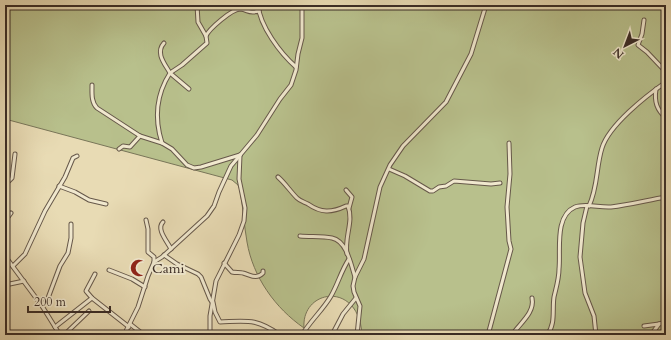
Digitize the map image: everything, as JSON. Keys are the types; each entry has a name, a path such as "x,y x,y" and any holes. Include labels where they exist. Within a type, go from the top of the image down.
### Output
{"street":[{"path":"162,143 158,131 157,117 158,104 163,84 170,73 182,65 207,42 206,36 198,22 197,5"},
{"path":"258,5 266,30 288,59 296,66"},
{"path":"154,262 171,249 207,216 214,206 231,166 257,135 280,99 291,85 302,38 302,5"},
{"path":"357,335 360,306 353,286 355,277 364,259 380,187 395,157 403,146 446,102 470,54 479,31 486,5"},
{"path":"206,36 221,18 237,10 242,9 250,13 259,11"},
{"path":"644,20 642,34 638,45 647,52 666,72"},
{"path":"164,43 160,48 160,55 170,73 189,89"},
{"path":"596,335 594,316 585,293 580,257 583,223 588,206 593,198 602,148 606,138 622,118 666,82"},
{"path":"92,85 92,95 96,108 140,136 162,143 172,149 187,165 194,168 201,167 240,155"},
{"path":"656,89 655,96 657,108 666,118"},
{"path":"119,149 123,146 130,146 140,136"},
{"path":"488,335 511,249 509,241 507,207 510,174 509,143"},
{"path":"5,183 12,178 15,154"},
{"path":"212,335 210,331 210,316 216,281 239,235 244,221 245,208 239,179 240,155"},
{"path":"13,266 24,254 73,158 77,156"},
{"path":"389,169 405,176 430,191 446,186 454,181 491,184 500,183"},
{"path":"278,177 286,184 296,197 317,210 340,209 346,206 349,208"},
{"path":"59,186 75,192 89,200 106,204"},
{"path":"346,190 352,196 349,208 350,222 346,246 355,277"},
{"path":"547,335 554,320 554,297 559,271 560,228 563,220 571,210 580,206 611,207 666,197"},
{"path":"5,221 11,213"},
{"path":"124,335 138,307 154,262 154,257 148,252 148,229 146,220"},
{"path":"163,222 160,224 160,228 171,249"},
{"path":"42,306 48,298 60,266 68,253 71,238 71,224"},
{"path":"300,236 334,238 348,254"},
{"path":"164,255 201,277 220,322 250,320 258,322 280,335"},
{"path":"5,256 42,306 60,335"},
{"path":"302,335 331,296 342,269 349,259"},
{"path":"224,263 232,272 241,272 254,277 260,276 263,271"},
{"path":"109,270 132,279 145,287"},
{"path":"95,274 86,291 92,298 129,326 144,335"},
{"path":"5,285 24,281"},
{"path":"55,327 92,298"},
{"path":"332,335 344,314 356,298"},
{"path":"512,335 530,312 533,303 532,298"},
{"path":"64,335 90,311"},
{"path":"644,326 666,322"},
{"path":"651,335 659,324"}],"green space":[{"path":"5,5 666,5 666,335 362,335 359,317 351,305 342,298 331,296 320,299 311,305 306,315 304,328 293,320 275,301 267,291 254,267 247,242 240,190 238,185 232,180 5,119"}],"waterway":[{"path":"5,15 11,5"}],"place":[{"name":"Cami","path":"139,268"}]}
